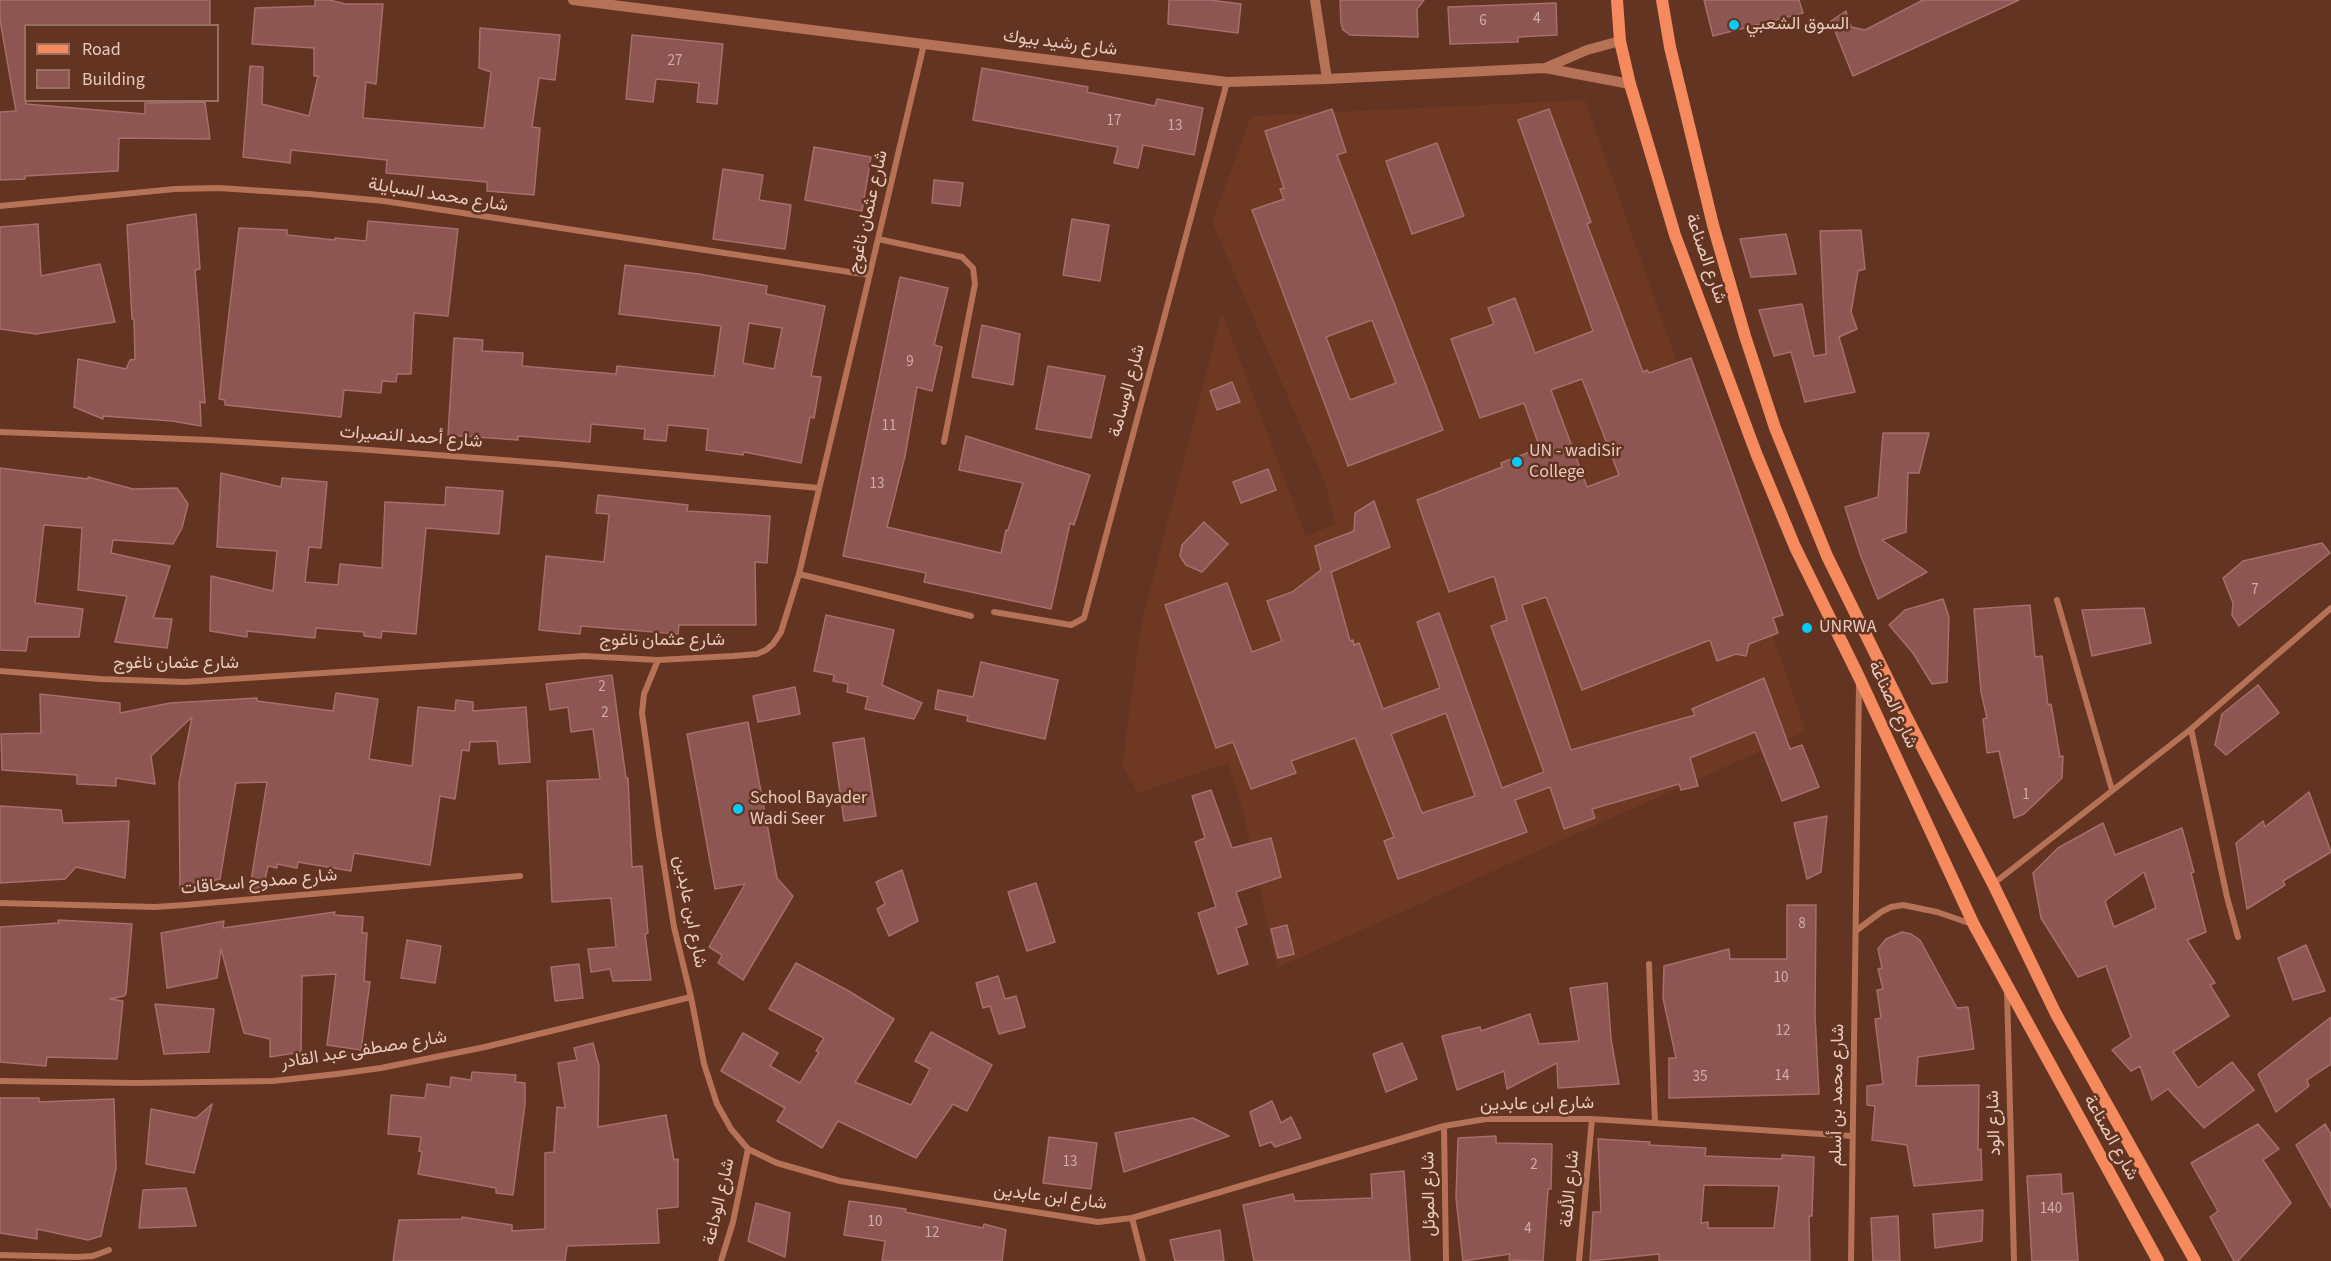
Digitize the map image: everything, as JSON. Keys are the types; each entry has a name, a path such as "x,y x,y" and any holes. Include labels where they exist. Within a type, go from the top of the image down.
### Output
{"main road":[{"name":"شارع الصناعة","path":"1617,0 1620,41 1630,84 1675,235 1756,453 1795,547 1860,677 1974,925 2158,1261"},
{"name":"شارع الصناعة","path":"1662,0 1670,47 1713,225 1775,428 1827,556 2056,1014 2195,1261"}],"street":[{"name":"شارع رشيد بيوك","path":"573,0 630,3 1227,82 1327,80 1545,68 1630,84"},
{"path":"1315,0 1327,80"},
{"name":"شارع رشيد بيوك","path":"1545,68 1587,50 1620,41"},
{"name":"شارع عثمان ناغوج","path":"0,671 109,680 185,682 584,656 658,660 748,655 766,650 781,632 799,574 924,43"},
{"name":"شارع الوسامة","path":"994,612 1071,624 1084,618 1227,82"},
{"name":"شارع محمد السبايلة","path":"0,206 186,189 219,188 309,194 384,201 869,275"},
{"path":"878,239 962,257 973,268 975,284 944,442"},
{"name":"شارع أحمد النصيرات","path":"0,432 209,440 357,449 819,488"},
{"path":"799,574 971,616"},
{"path":"2057,600 2112,790"},
{"path":"1993,884 2191,729 2331,608"},
{"name":"شارع ابن عابدين","path":"658,660 644,694 642,713 674,927 704,1064 714,1096 731,1129 748,1149 777,1163 840,1181 1085,1221 1113,1221 1132,1218 1444,1126 1486,1119 1592,1119 1852,1136"},
{"name":"شارع محمد بن أسلم","path":"1851,1261 1860,677"},
{"path":"2191,729 2227,897 2238,937"},
{"name":"شارع ممدوح اسحاقات","path":"0,903 165,906 520,876"},
{"path":"1857,930 1881,912 1903,905 1937,912 1974,925"},
{"path":"1649,964 1655,1123"},
{"name":"شارع الود","path":"2006,984 2014,1261"},
{"name":"شارع مصطفى عبد القادر","path":"0,1081 135,1083 261,1081 337,1074 381,1068 485,1047 691,997"},
{"name":"شارع الألفة","path":"1579,1261 1592,1119"},
{"name":"شارع الموئل","path":"1444,1126 1446,1261"},
{"name":"شارع الوداعة","path":"721,1261 733,1222 748,1149"},
{"path":"1132,1218 1143,1261"},
{"path":"0,1255 78,1257 93,1256 108,1251"}],"shaded area":[{"path":"1585,100 1806,731 1277,968 1243,810 1228,763 1138,793 1122,766 1141,625 1222,312 1306,536 1335,524 1325,483 1212,222 1251,116"}],"building":[{"path":"0,0 210,0 210,24 24,24 24,102 145,114 145,103 205,102 210,139 119,138 118,171 25,176 25,179 0,180 0,112 16,111 0,20"},
{"path":"315,0 346,4 383,4 376,84 366,82 363,118 484,128 491,72 479,68 480,28 560,35 555,80 539,78 532,127 540,128 534,195 487,191 487,182 386,173 387,160 291,150 290,163 243,157 250,66 263,67 262,104 309,116 318,76 314,76 314,48 252,44 255,8 315,6"},
{"path":"1169,0 1210,0 1241,4 1238,33 1168,24"},
{"path":"1340,0 1424,0 1417,9 1418,37 1350,35 1343,30 1341,23"},
{"name":"السوق الشعبي","path":"1704,0 1799,0 1803,13 1713,36"},
{"path":"1923,0 2019,0 1853,76 1831,21 1846,11 1851,27 1865,30"},
{"path":"1556,3 1557,35 1518,37 1518,42 1450,44 1448,7"},
{"path":"632,35 723,44 717,104 697,102 699,83 656,79 653,102 626,99"},
{"path":"982,68 1088,87 1087,92 1155,106 1157,99 1203,108 1194,155 1143,145 1138,168 1114,163 1118,147 973,120"},
{"path":"1332,109 1346,152 1337,155 1443,430 1348,466 1252,210 1284,199 1280,189 1284,188 1265,131","holes":["1372,320 1396,383 1350,400 1326,337"]},
{"path":"1549,109 1591,222 1587,224 1643,372 1647,370 1649,373 1691,358 1783,615 1773,618 1778,633 1749,644 1746,656 1736,654 1717,661 1710,640 1582,690 1546,597 1522,605 1571,750 1695,715 1692,709 1764,678 1790,749 1802,745 1819,787 1782,801 1755,732 1690,758 1698,786 1681,790 1679,784 1592,809 1595,818 1564,829 1550,787 1515,800 1527,832 1398,879 1384,841 1394,837 1355,738 1291,761 1296,773 1251,789 1233,742 1216,748 1165,605 1227,583 1252,652 1282,641 1267,601 1292,592 1321,570 1315,546 1354,531 1355,513 1374,501 1390,547 1331,572 1350,641 1353,640 1354,645 1359,643 1383,709 1440,688 1417,622 1439,613 1502,788 1544,772 1491,626 1507,620 1494,576 1449,592 1417,500 1502,467 1501,463 1540,448 1524,403 1480,418 1451,339 1494,324 1488,308 1515,298 1535,353 1593,331 1518,120","holes":["1582,379 1619,475 1587,487 1551,390","1446,713 1475,796 1422,813 1391,734"]},
{"path":"1437,143 1464,216 1412,234 1386,161"},
{"path":"814,147 871,157 862,211 805,200"},
{"path":"723,169 763,175 759,200 791,205 785,249 713,239"},
{"path":"934,180 963,183 960,206 932,203"},
{"path":"196,214 200,269 195,270 205,403 200,402 201,426 172,421 103,416 103,419 74,407 78,359 126,369 130,360 135,359 127,225"},
{"path":"1072,219 1109,225 1100,281 1063,275"},
{"path":"368,221 458,229 448,316 414,313 411,374 397,374 396,382 382,381 381,393 344,390 341,417 225,405 225,400 219,399 239,228 287,230 287,235 366,241"},
{"path":"38,224 41,276 100,264 115,322 36,334 0,329 0,227"},
{"path":"1861,230 1865,269 1858,271 1851,312 1857,329 1839,337 1855,392 1805,402 1791,352 1774,356 1759,310 1802,304 1814,356 1826,354 1820,231"},
{"path":"1786,234 1796,274 1751,277 1740,239"},
{"path":"625,265 699,274 767,286 766,294 825,306 811,376 821,377 814,418 810,417 801,463 744,452 743,455 706,450 708,429 668,425 666,441 644,439 645,429 591,424 590,442 518,436 518,440 448,435 454,338 483,340 482,351 523,353 522,366 616,374 617,366 714,376 721,326 619,314","holes":["749,323 782,328 774,369 743,363"]},
{"path":"900,277 948,288 934,345 942,347 932,391 917,387 905,456 887,527 1001,553 1006,530 1008,530 1023,483 959,470 966,436 1090,475 1074,525 1070,523 1051,609 924,582 926,573 843,556"},
{"path":"982,325 1020,334 1013,385 972,377"},
{"path":"1048,366 1105,376 1091,438 1036,429"},
{"path":"1232,382 1240,402 1217,410 1210,391"},
{"path":"1883,433 1929,433 1919,473 1908,473 1906,532 1882,540 1927,572 1878,599 1845,507 1878,497"},
{"path":"0,468 88,479 88,477 133,489 177,488 188,504 182,528 173,544 113,540 111,553 170,566 153,618 172,619 167,648 115,642 127,596 78,590 82,528 44,525 35,603 83,609 79,637 28,637 26,651 0,650"},
{"path":"1268,469 1276,490 1241,503 1233,482"},
{"path":"221,473 281,487 282,478 327,482 321,548 309,547 305,582 338,585 340,564 382,568 385,502 445,505 446,487 503,491 499,534 426,528 416,634 382,631 381,638 364,636 364,632 316,628 315,638 247,631 247,637 210,631 211,576 273,591 277,551 217,547"},
{"path":"598,495 688,505 687,511 770,516 767,563 755,562 756,625 679,625 678,634 581,626 580,634 539,630 546,556 604,562 609,514 596,513"},
{"path":"1204,522 1228,544 1202,572 1186,565 1180,556 1182,545"},
{"path":"2322,543 2330,553 2239,626 2232,615 2233,603 2223,578 2243,561"},
{"path":"1943,599 1949,617 1947,682 1932,684 1913,653 1889,625 1905,610"},
{"path":"2030,605 2035,657 2042,656 2048,705 2051,704 2060,757 2063,756 2062,778 2024,814 2014,818 1999,751 1987,753 1983,719 1987,718 1981,692 1974,609"},
{"path":"2144,608 2151,643 2092,656 2082,610"},
{"path":"826,615 894,630 882,685 922,703 914,719 865,709 868,697 847,692 848,684 833,681 834,675 814,671"},
{"path":"981,662 1058,680 1045,739 967,721 968,716 935,709 938,690 973,697"},
{"path":"612,675 626,778 628,778 632,867 642,866 648,933 645,934 651,980 613,981 610,969 591,972 588,949 616,947 611,898 552,902 547,781 600,779 593,729 571,732 568,707 550,710 546,684"},
{"path":"2258,685 2279,713 2226,755 2215,745 2222,714"},
{"path":"795,687 800,714 758,722 753,696"},
{"path":"336,693 378,699 369,759 412,766 418,707 455,711 456,700 473,702 473,711 526,707 530,762 499,764 497,741 470,742 469,751 462,750 455,799 440,796 430,865 354,853 351,871 298,862 297,868 277,864 277,868 268,866 262,893 253,894 249,893 267,782 236,783 220,879 180,889 179,783 192,717 151,756 155,784 116,778 116,786 77,784 77,775 2,770 1,734 41,733 40,694 120,703 120,713 170,703 257,698 257,701 333,711"},
{"path":"748,722 777,878 793,896 743,980 718,963 722,955 709,947 745,884 715,889 687,734"},
{"path":"864,738 876,816 844,821 833,743"},
{"path":"1211,790 1232,848 1271,838 1281,877 1236,892 1247,924 1236,928 1248,964 1218,974 1198,913 1216,907 1195,842 1205,838 1192,796"},
{"path":"2309,792 2331,852 2283,881 2285,885 2247,909 2236,843 2263,821 2265,827"},
{"path":"0,806 61,810 63,823 129,821 125,878 76,867 65,879 0,883"},
{"path":"1827,816 1821,872 1807,879 1794,823"},
{"path":"2103,823 2115,855 2182,828 2206,932 2187,940 2215,983 2210,985 2229,1016 2173,1052 2198,1088 2232,1062 2254,1090 2204,1128 2168,1089 2152,1100 2140,1066 2131,1071 2112,1050 2131,1037 2106,966 2078,977 2041,918 2033,873 2058,848","holes":["2144,872 2156,908 2114,927 2105,901"]},
{"path":"902,870 918,921 889,936 877,909 885,904 876,882"},
{"path":"1036,883 1055,942 1027,951 1008,892"},
{"path":"1787,905 1816,905 1815,1015 1819,1094 1669,1098 1669,1058 1676,1058 1663,998 1664,966 1729,949 1730,959 1787,959"},
{"path":"335,912 334,915 363,917 362,933 367,933 364,981 370,982 361,1050 327,1045 336,974 302,976 301,1052 270,1057 270,1039 244,1033 221,949 217,978 167,988 161,933 224,921 223,928"},
{"path":"58,920 132,924 126,994 110,999 123,1001 117,1059 47,1057 46,1066 0,1062 0,927 59,923"},
{"path":"1287,925 1294,954 1278,958 1271,929"},
{"path":"1902,932 1911,934 1920,940 1957,1008 1968,1007 1974,1049 1918,1057 1916,1086 1979,1085 1978,1150 1981,1149 1982,1180 1914,1186 1907,1145 1872,1140 1875,1106 1867,1105 1867,1086 1883,1084 1875,1019 1881,1018 1877,990 1883,989 1878,969 1882,968 1878,949 1886,939"},
{"path":"407,940 441,946 435,983 401,978"},
{"path":"2306,945 2325,991 2293,1000 2278,958"},
{"path":"796,963 847,990 894,1019 855,1082 911,1105 930,1069 915,1061 931,1032 992,1065 967,1111 953,1104 916,1158 838,1121 822,1148 777,1121 785,1108 721,1071 743,1033 778,1053 770,1066 800,1083 819,1052 816,1051 824,1038 769,1009"},
{"path":"579,964 583,998 555,1001 551,967"},
{"path":"998,976 1005,999 1016,996 1025,1027 999,1034 990,1006 983,1008 976,983"},
{"path":"1607,983 1611,1039 1619,1084 1558,1088 1557,1063 1507,1089 1504,1071 1457,1090 1442,1036 1480,1027 1481,1031 1530,1014 1539,1044 1579,1041 1570,988"},
{"path":"155,1004 214,1009 209,1052 164,1054"},
{"path":"2331,1017 2331,1064 2307,1080 2309,1086 2276,1112 2258,1074"},
{"path":"593,1043 599,1066 598,1127 666,1115 674,1160 678,1159 678,1207 657,1209 659,1243 567,1246 565,1261 393,1261 399,1220 462,1219 462,1217 512,1225 512,1231 545,1229 545,1153 554,1152 557,1107 565,1108 558,1063 577,1060 574,1048"},
{"path":"1402,1043 1417,1079 1386,1092 1373,1054"},
{"path":"472,1072 516,1075 515,1082 525,1083 525,1104 513,1195 496,1193 496,1188 418,1174 422,1152 419,1151 421,1137 388,1134 391,1095 425,1098 427,1084 450,1087 451,1077 471,1080"},
{"path":"0,1098 39,1098 39,1102 114,1099 116,1168 101,1236 88,1240 37,1229 37,1239 0,1233"},
{"path":"1272,1101 1281,1123 1291,1117 1301,1138 1275,1147 1271,1142 1260,1146 1250,1112"},
{"path":"212,1104 194,1173 146,1164 151,1109 196,1118"},
{"path":"1193,1118 1229,1136 1124,1172 1115,1133"},
{"path":"2258,1124 2279,1149 2263,1160 2291,1203 2238,1261 2234,1261 2210,1217 2218,1211 2191,1163"},
{"path":"2325,1124 2331,1134 2331,1208 2296,1145"},
{"path":"1496,1136 1496,1143 1552,1144 1551,1189 1548,1189 1543,1261 1509,1260 1510,1254 1463,1261 1456,1198 1458,1138"},
{"path":"1049,1137 1097,1143 1091,1189 1043,1183"},
{"path":"1598,1139 1706,1148 1705,1156 1782,1159 1782,1155 1814,1157 1812,1216 1809,1216 1810,1261 1659,1261 1659,1254 1590,1261 1593,1212 1601,1212","holes":["1704,1185 1779,1186 1774,1228 1708,1228 1708,1222 1701,1223"]},
{"path":"1404,1171 1410,1261 1254,1261 1243,1205 1293,1194 1295,1201 1372,1198 1371,1174"},
{"path":"2061,1174 2062,1194 2073,1193 2078,1261 2032,1261 2027,1176"},
{"path":"186,1188 196,1226 139,1228 143,1190"},
{"path":"849,1201 906,1209 905,1212 983,1228 984,1224 1006,1230 1002,1261 882,1261 885,1241 844,1235"},
{"path":"756,1203 790,1213 785,1257 748,1241"},
{"path":"1983,1210 1982,1241 1935,1248 1933,1214"},
{"path":"1898,1216 1900,1261 1873,1261 1871,1218"},
{"path":"1220,1230 1224,1261 1175,1261 1170,1240"}],"place":[{"name":"السوق الشعبي","path":"1734,25"},
{"name":"UN - wadiSir College","path":"1517,462"},
{"name":"UNRWA","path":"1807,628"},
{"name":"School Bayader Wadi Seer","path":"738,809"}]}
